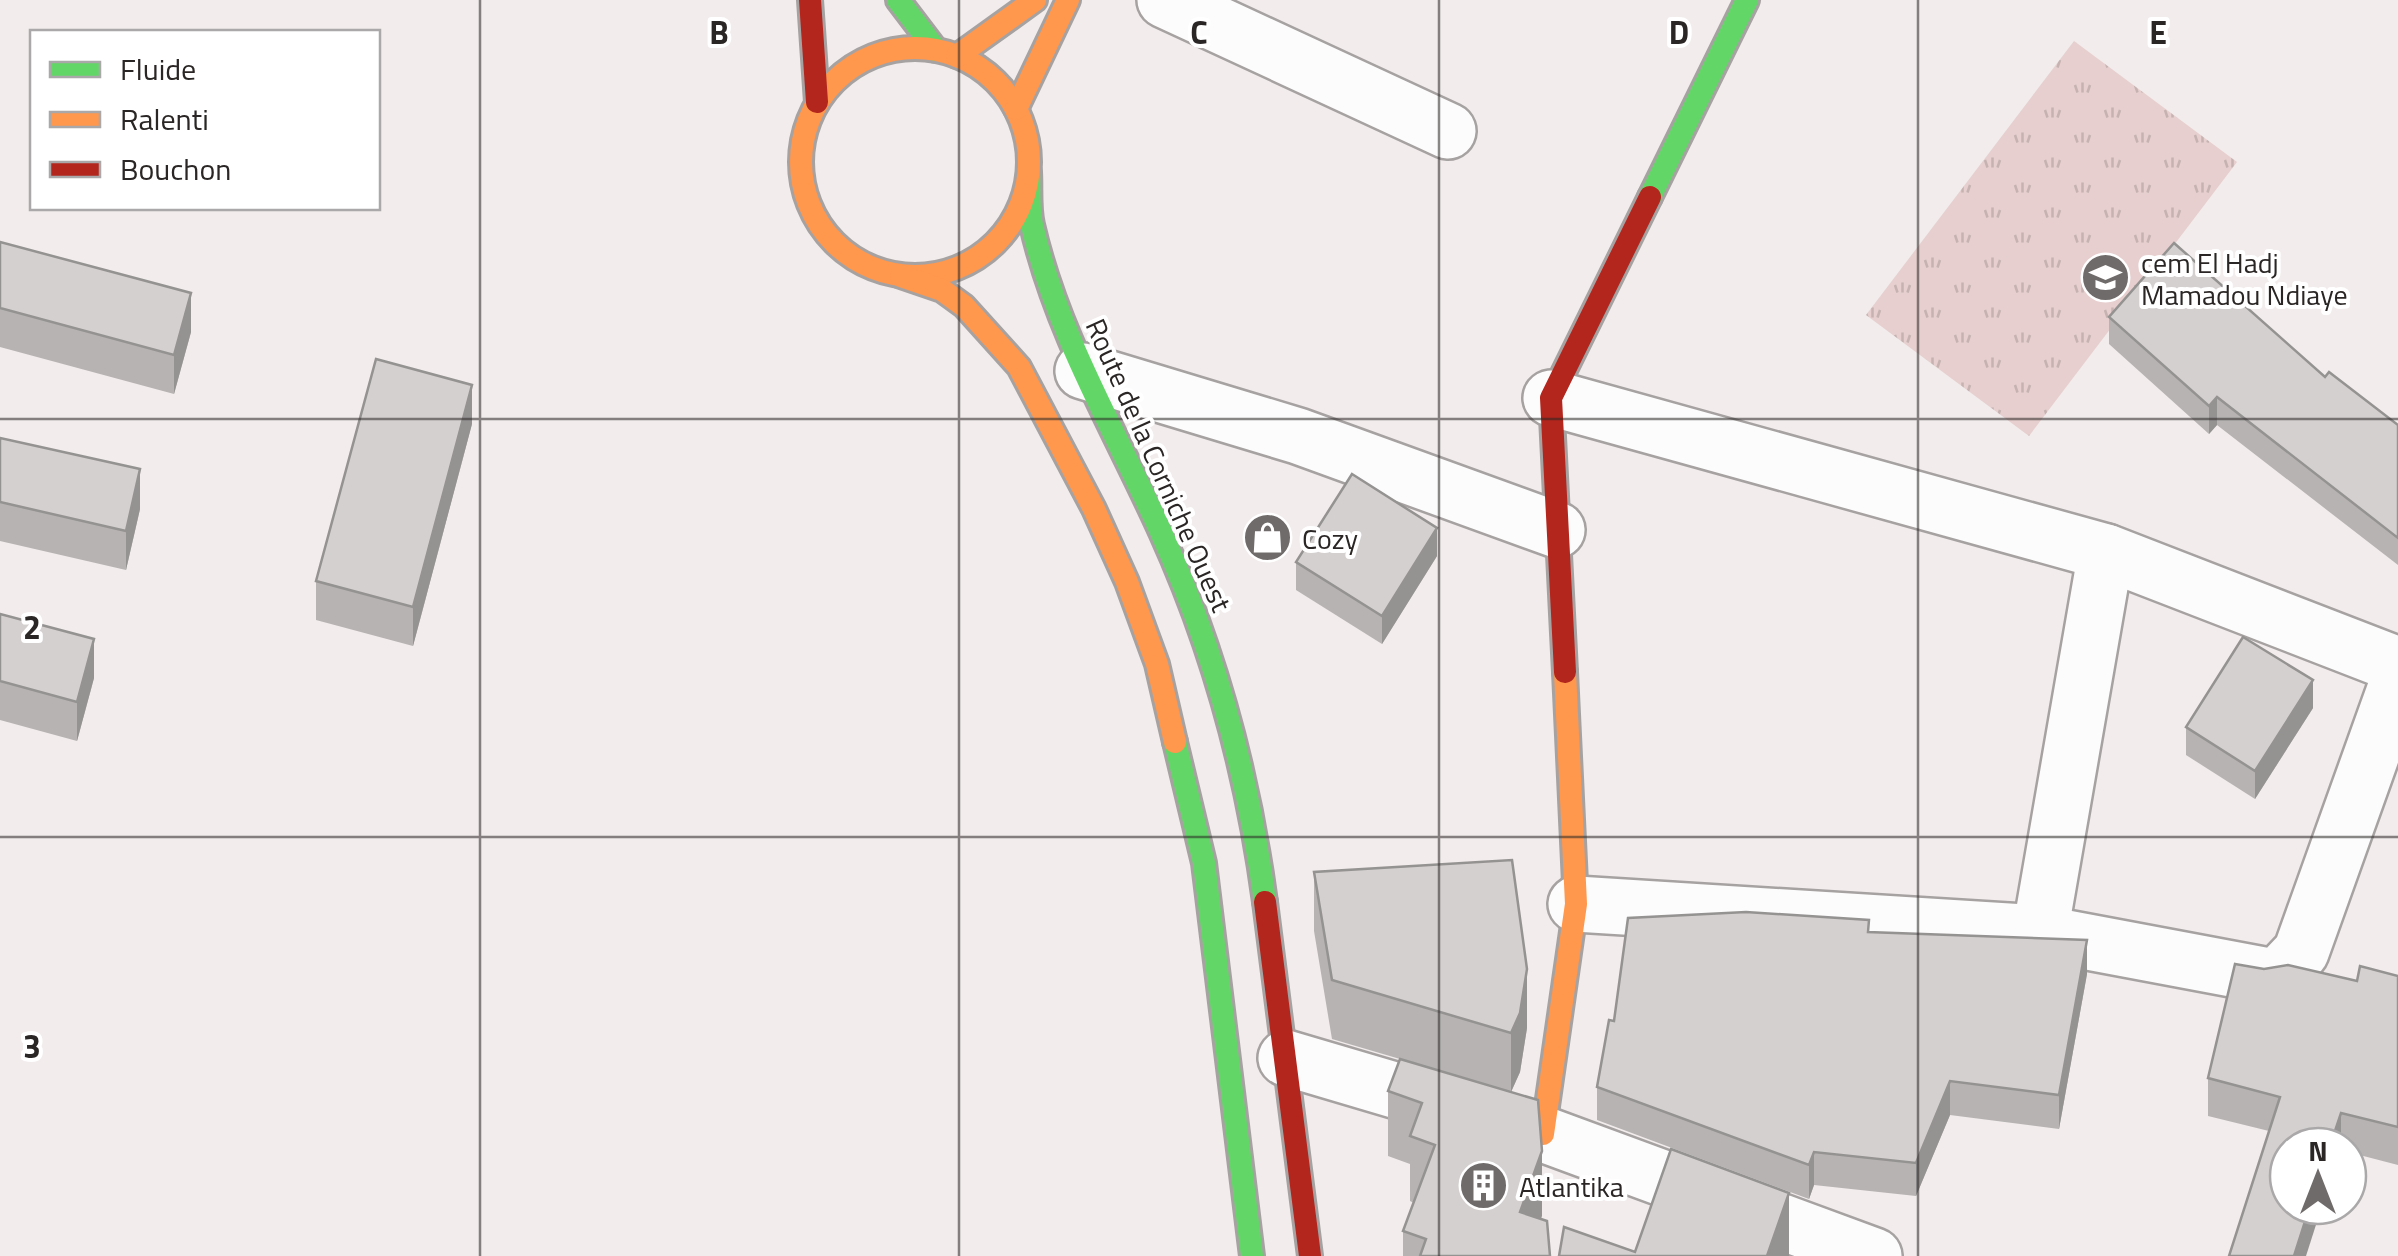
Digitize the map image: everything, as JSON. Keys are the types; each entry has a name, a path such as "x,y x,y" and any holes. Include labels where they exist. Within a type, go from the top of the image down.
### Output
{"main road":[{"path":"810,0 817,102"},
{"path":"898,0 947,53"},
{"path":"947,53 1034,0"},
{"path":"1016,109 1068,0"},
{"path":"1543,1134 1576,904 1551,398 1747,0"},
{"path":"901,276 938,274 972,262 1001,238 1021,207 1029,172 1028,140 1002,87 981,69 947,53 908,48 856,64 834,81 817,102 801,143 800,176 808,207 825,234 849,257 878,271 942,290 964,306 1019,367 1127,582 1157,664 1204,863 1252,1256"},
{"name":"Route de la Corniche Ouest","path":"1029,172 1031,222 1070,344 1162,534 1218,679 1258,851 1310,1256"}],"street":[{"path":"1165,0 1448,131"},
{"path":"1083,371 1298,436 1558,530"},
{"path":"1551,398 2106,552 2398,665"},
{"path":"2040,932 2106,552"},
{"path":"1576,904 2040,932 2269,976 2282,972 2301,952 2398,681"},
{"path":"1286,1058 1543,1134 1860,1254"}],"green space":[{"path":"2074,41 2237,162 2029,436 1866,315"}],"building":[{"path":"0,242 191,293 174,355 0,308"},
{"path":"2174,243 2325,377 2329,372 2398,425 2398,538 2217,397 2209,406 2109,317"},
{"path":"376,359 472,385 413,607 316,581"},
{"path":"0,438 140,469 126,531 0,502"},
{"path":"1352,474 1437,528 1382,616 1296,562"},
{"path":"0,614 94,639 77,702 0,681"},
{"path":"2243,637 2313,680 2255,771 2186,727"},
{"path":"1512,860 1527,969 1520,1013 1511,1033 1332,980 1314,872"},
{"path":"1746,912 1869,920 1868,932 2087,940 2059,1095 1950,1081 1916,1163 1814,1152 1809,1165 1597,1087 1609,1020 1614,1021 1628,918"},
{"path":"2235,964 2264,969 2288,965 2357,981 2360,966 2398,976 2398,1127 2341,1113 2337,1126 2271,1126 2280,1097 2208,1078"},
{"path":"1400,1059 1538,1100 1542,1151 1520,1212 1547,1221 1550,1256 1420,1256 1426,1239 1403,1231 1435,1145 1410,1136 1422,1103 1388,1091"},
{"path":"2268,1134 2268,1226 2304,1226 2294,1256 2229,1256"},
{"path":"1671,1149 1789,1193 1767,1256 1559,1256 1564,1227 1635,1252"}],"traffic: fast":[{"path":"898,0 936,50"},
{"path":"1650,197 1747,0"},
{"path":"1029,172 1032,225 1056,305 1161,532 1213,667 1239,760 1265,902"},
{"path":"1175,742 1204,863 1252,1256"}],"traffic: slow":[{"path":"957,56 1035,0"},
{"path":"1016,109 1068,0"},
{"path":"915,48 959,57 996,81 1020,118 1029,162 1020,206 996,243 959,267 915,276 871,267 834,243 810,206 801,162 810,118 834,81 871,57 915,48"},
{"path":"901,276 942,290 964,306 1019,367 1094,509 1127,582 1157,664 1175,742"},
{"path":"1543,1134 1576,904 1565,672"}],"traffic: jam":[{"path":"810,0 817,102"},
{"path":"1565,672 1551,398 1650,197"},
{"path":"1265,902 1310,1256"}],"place":[{"name":"cem El Hadj Mamadou Ndiaye","path":"2106,278"},
{"name":"Cozy","path":"1267,538"},
{"name":"Atlantika","path":"1484,1186"}]}
